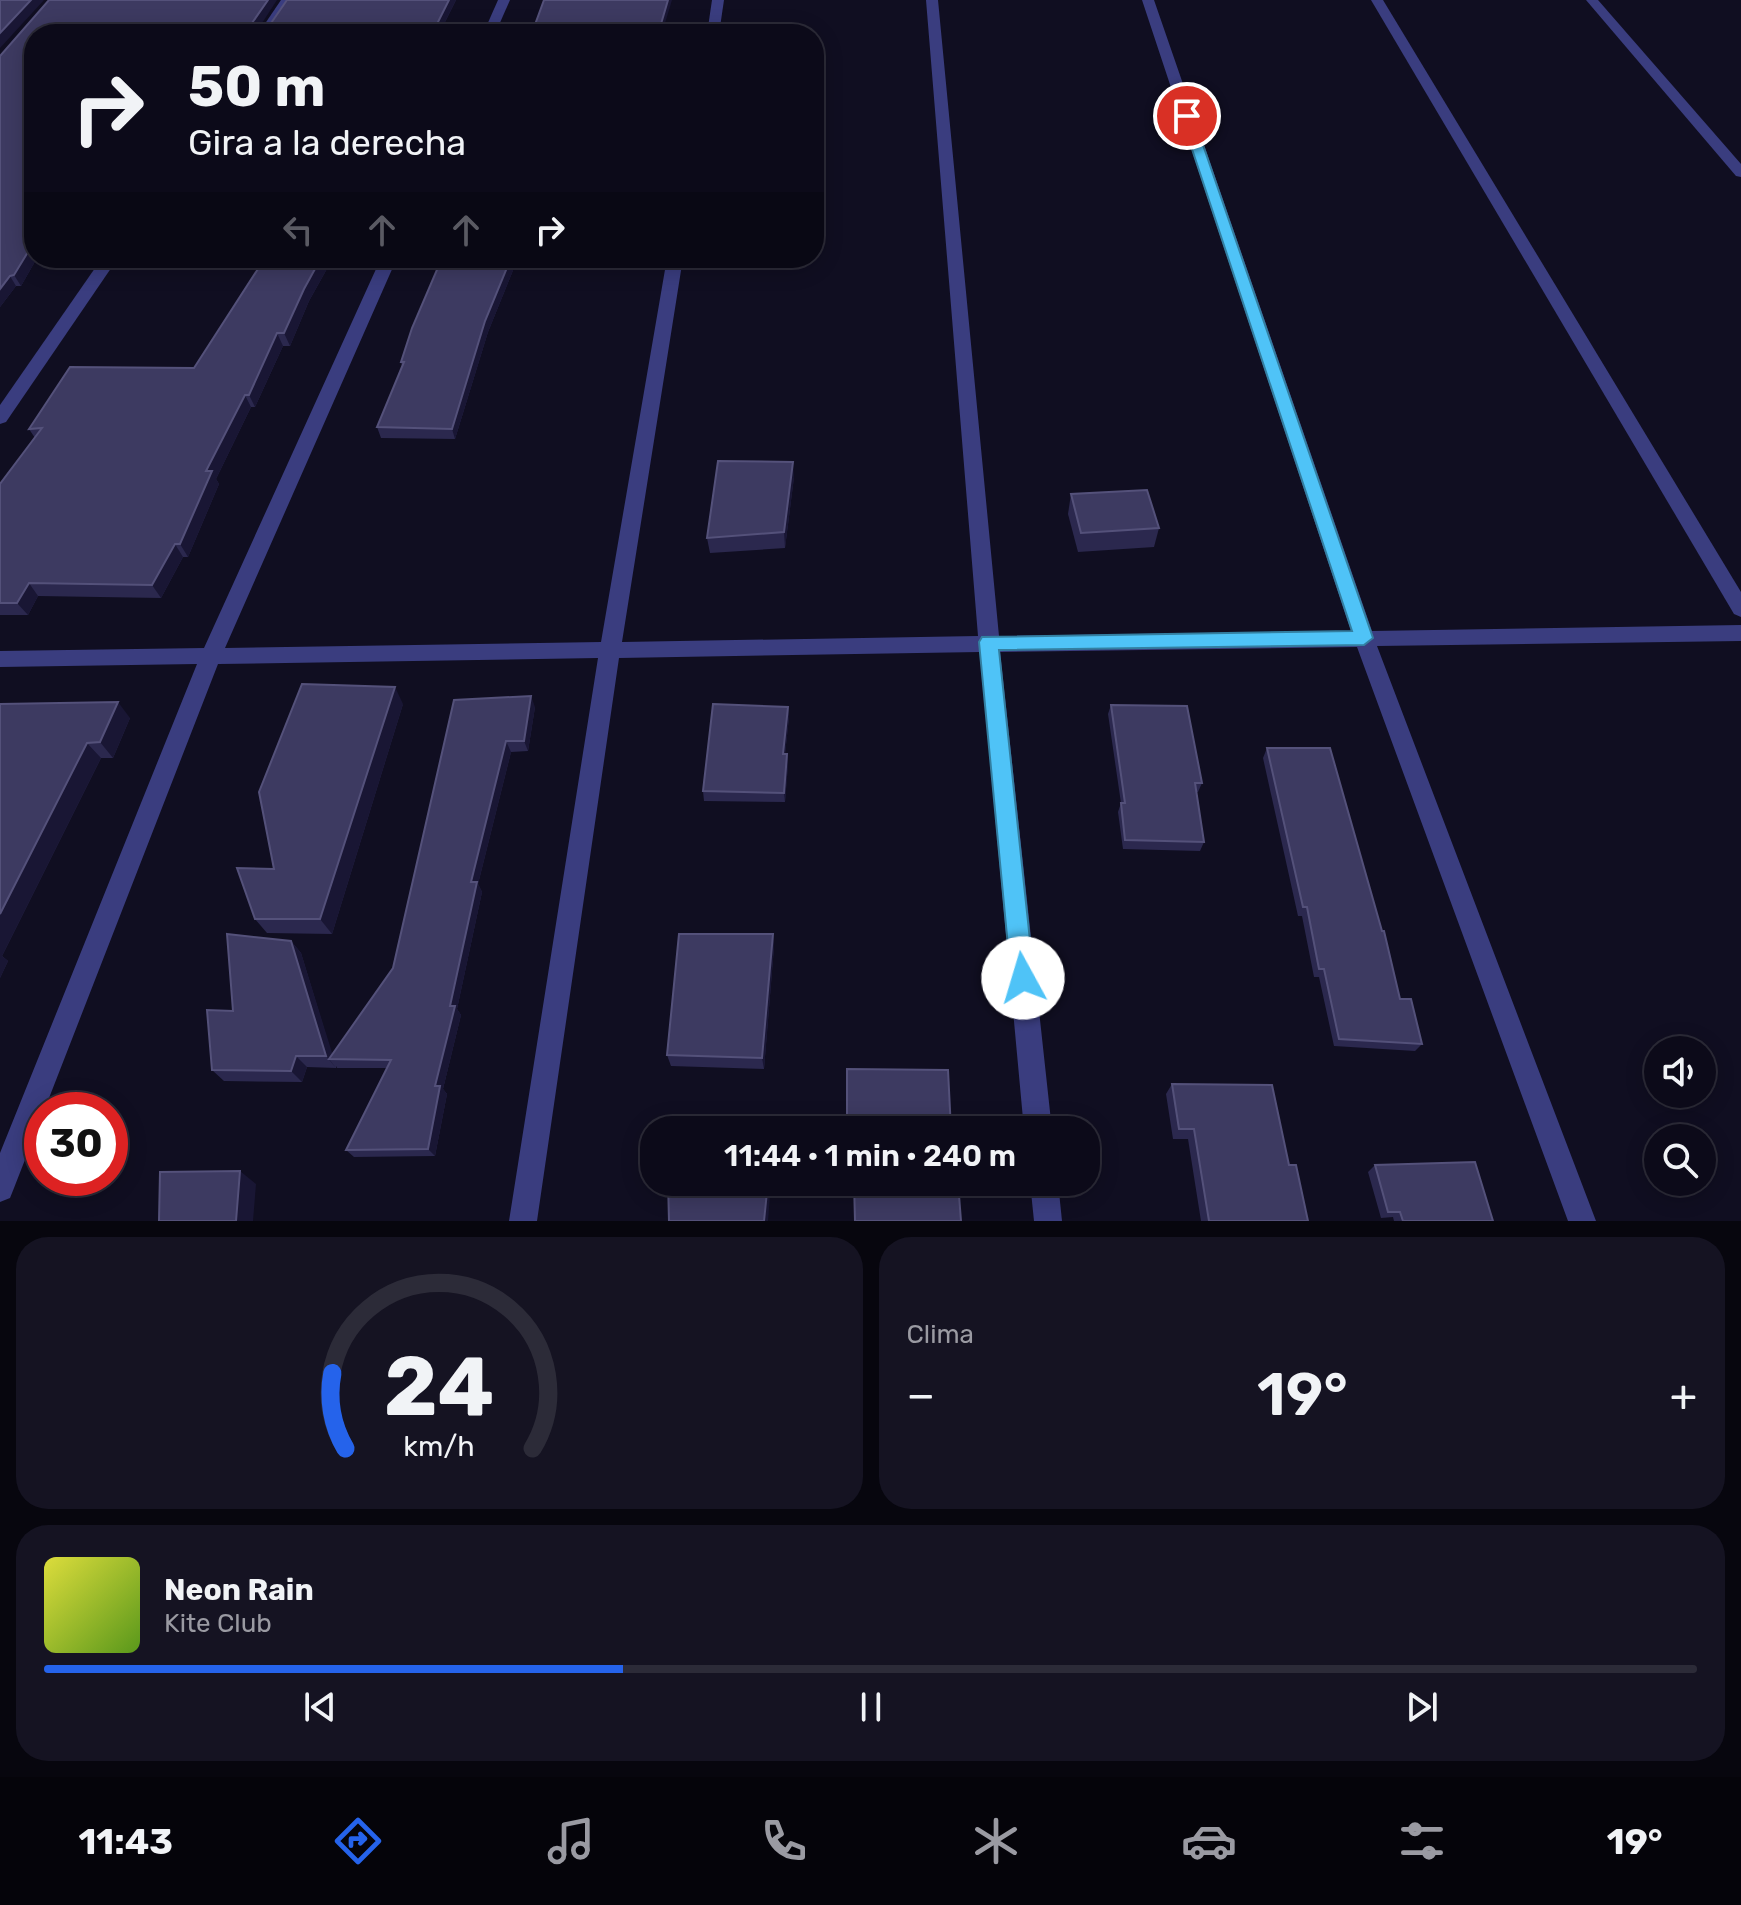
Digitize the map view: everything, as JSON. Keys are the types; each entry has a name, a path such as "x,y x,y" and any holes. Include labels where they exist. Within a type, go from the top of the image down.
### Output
{"street":[{"path":"271,24 287,0"},
{"path":"493,24 504,0"},
{"path":"714,24 718,0"},
{"path":"932,0 989,642 1037,1116"},
{"path":"1148,0 1364,638 1582,1221"},
{"path":"1377,0 1741,609"},
{"path":"1592,0 1741,173"},
{"path":"0,418 103,268"},
{"path":"0,1188 210,657 385,268"},
{"path":"523,1221 610,650 673,268"},
{"path":"0,659 1741,633"},
{"path":"1045,1196 1048,1221"}],"building":[{"path":"0,0 31,0 0,33"},
{"path":"49,0 268,0 252,24 28,24"},
{"path":"287,0 449,0 437,24 270,24"},
{"path":"544,0 668,0 661,24 535,24"},
{"path":"24,29 24,259 0,289 0,56"},
{"path":"259,268 316,268 284,333 277,333 249,395 245,395 206,471 212,471 180,544 175,544 152,585 29,583 17,603 0,603 0,484 42,428 29,429 70,367 194,368"},
{"path":"438,268 507,268 485,321 452,429 377,427 404,362 401,362"},
{"path":"718,461 793,462 784,532 707,538"},
{"path":"1147,490 1159,528 1081,533 1071,494"},
{"path":"302,684 395,687 320,919 255,919 237,868 274,869 259,792"},
{"path":"531,696 524,741 506,741 471,882 477,882 450,1006 455,1006 435,1086 440,1086 428,1149 346,1150 391,1060 329,1059 393,968 454,700"},
{"path":"118,702 100,742 87,743 0,914 0,704"},
{"path":"713,704 788,707 783,754 787,754 784,793 703,791"},
{"path":"1111,705 1187,706 1202,783 1195,783 1204,842 1125,840 1121,803 1125,803"},
{"path":"1267,748 1330,748 1384,931 1400,999 1411,999 1422,1044 1339,1039 1324,969 1319,969 1307,907 1303,907"},
{"path":"227,934 291,941 326,1056 296,1056 291,1071 212,1070 207,1010 233,1011"},
{"path":"679,934 773,934 762,1058 667,1055"},
{"path":"847,1069 948,1070 950,1116 847,1116"},
{"path":"1172,1084 1272,1085 1289,1165 1296,1165 1308,1221 1209,1221 1194,1129 1179,1129"},
{"path":"1475,1162 1493,1221 1403,1221 1400,1212 1388,1212 1375,1165"},
{"path":"240,1171 236,1221 159,1221 160,1172"},
{"path":"668,1196 767,1196 764,1221 669,1221"},
{"path":"854,1196 959,1196 961,1221 855,1221"}],"route":[{"path":"1023,978 989,642 1364,638 1187,116"}]}
